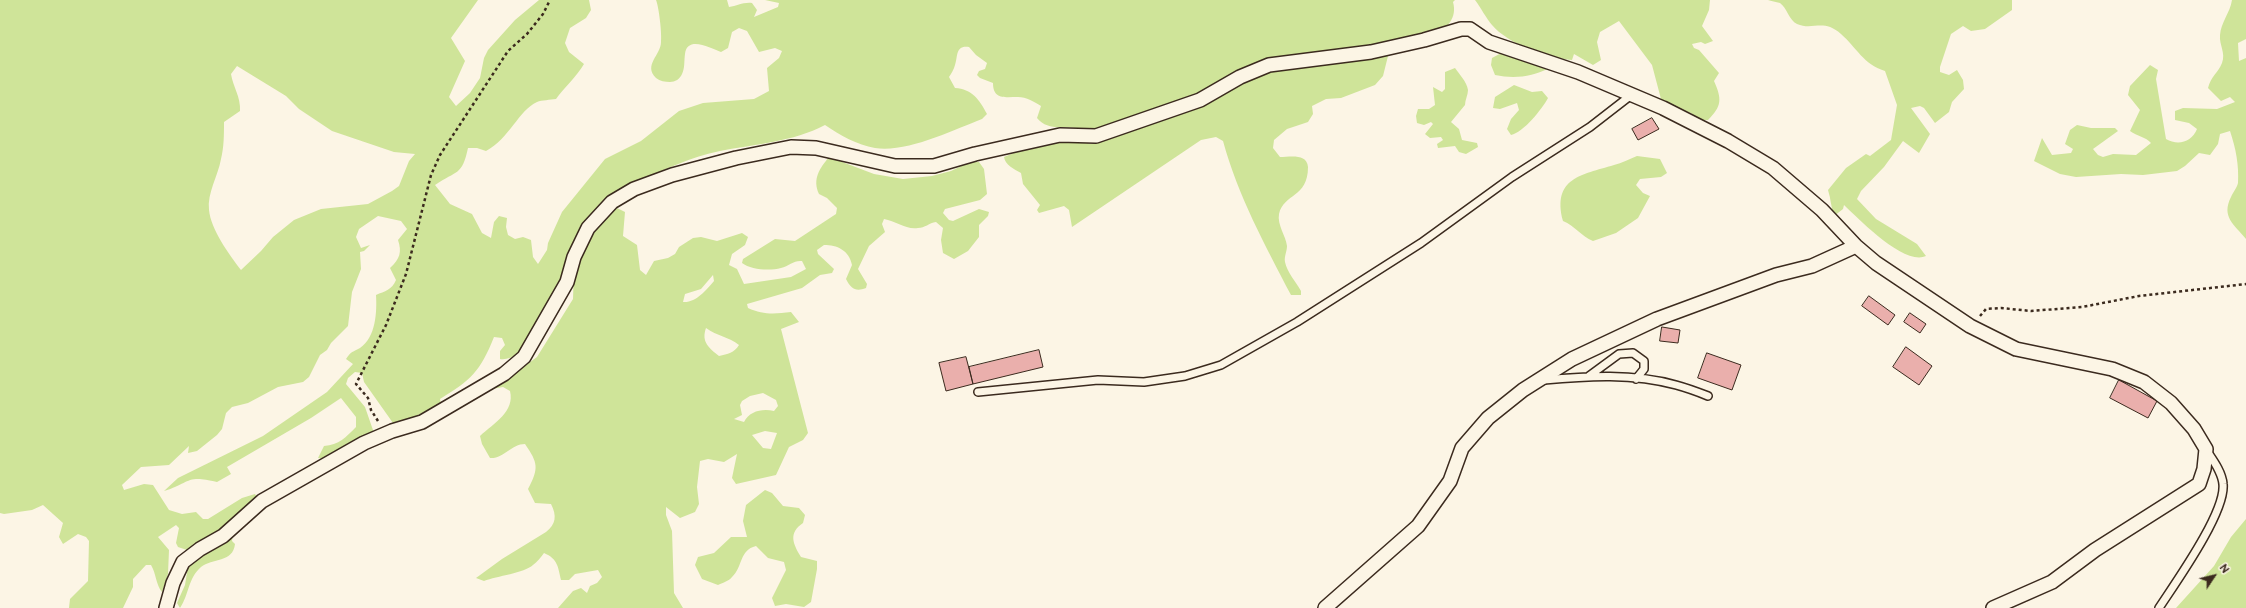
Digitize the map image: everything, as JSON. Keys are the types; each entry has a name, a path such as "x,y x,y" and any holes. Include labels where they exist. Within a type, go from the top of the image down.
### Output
{"street":[{"path":"166,608 173,583 183,562 200,548 223,536 262,501 364,444 392,431 422,422 504,374 524,358 567,282 574,257 588,228 612,202 634,190 672,175 736,158 791,147 816,148 895,166 934,166 974,154 1060,135 1096,136 1200,100 1240,77 1269,65 1371,52 1470,28 1489,42 1578,72 1630,96 1663,108 1722,137 1773,168 1822,210 1856,246 1876,263 1970,326 2016,349 2112,369 2144,382 2171,403 2194,429 2206,449 2204,469 2199,484 2095,550 2052,582 1993,608"},
{"path":"1325,608 1418,526 1450,481 1462,448 1488,418 1540,380 1572,359 1657,319 1776,275 1812,266 1856,246"}],"lane":[{"path":"978,392 1098,380 1144,382 1185,376 1221,365 1297,322 1421,244 1512,177 1590,127 1630,96"},
{"path":"1588,376 1619,354 1633,353 1644,361 1644,369 1636,379"},
{"path":"1540,380 1588,376 1636,379 1676,385 1708,396"},
{"path":"2159,608 2206,533 2223,495 2223,482 2216,465 2206,449"}],"path":[{"path":"392,431 380,426 371,410 368,398 356,384 386,325 406,274 431,175 440,155 504,57 527,34 543,14 550,0"},
{"path":"1970,326 1986,309 2001,308 2031,311 2082,308 2139,296 2246,284"}],"green space":[{"path":"0,0 478,0 451,38 465,61 449,97 456,106 470,93 480,78 484,58 488,50 515,20 539,0 589,0 591,10 586,18 570,28 565,43 569,52 584,64 556,99 539,101 531,106 494,146 486,151 477,148 468,148 461,168 435,185 450,204 472,214 482,233 491,238 494,222 499,216 507,218 506,227 508,235 515,239 523,237 531,240 533,257 538,264 547,250 548,243 562,212 605,159 641,141 679,111 703,103 754,99 769,91 767,68 779,58 782,51 775,48 759,52 747,31 739,28 732,32 728,48 721,52 700,44 690,45 685,54 683,72 677,80 666,82 656,78 651,69 660,47 661,27 656,0 727,0 729,7 752,3 757,10 754,17 778,7 779,3 765,0 1455,0 1453,2 1454,13 1450,22 1443,30 1422,41 1389,52 1383,76 1375,85 1341,98 1326,99 1312,106 1313,114 1308,122 1287,129 1274,140 1273,148 1280,157 1293,156 1301,158 1305,160 1308,167 1307,177 1304,184 1300,190 1286,202 1279,214 1280,226 1287,246 1285,258 1286,266 1301,291 1301,295 1291,295 1244,201 1223,141 1216,137 1201,140 1072,227 1069,210 1064,206 1039,213 1037,210 1040,205 1023,184 1021,173 1008,165 1004,157 1021,150 1032,149 1056,142 1075,140 1092,144 1098,139 1078,128 1053,127 1042,123 1037,118 1041,106 1030,100 1021,97 1004,97 997,95 993,83 980,78 977,75 979,71 985,69 987,63 976,55 969,47 965,47 959,50 955,67 949,77 955,88 966,90 978,99 987,114 982,119 930,140 888,149 862,145 825,125 813,131 787,139 720,151 688,160 658,173 609,196 606,199 595,214 583,236 559,291 545,318 531,340 516,355 500,359 500,351 505,345 502,338 494,337 479,367 460,386 440,399 441,404 397,425 393,423 364,382 362,373 355,372 348,378 346,384 365,407 374,433 326,459 318,458 324,446 338,442 356,427 356,417 341,398 311,418 227,467 231,474 217,482 193,479 164,491 178,478 263,436 327,392 353,364 346,359 351,353 365,343 372,331 376,316 376,295 390,288 396,280 390,268 396,262 400,252 398,240 407,229 401,221 378,216 359,229 356,237 361,248 370,245 364,251 360,252 361,269 352,292 348,326 331,343 327,350 320,355 309,377 303,382 278,387 248,403 232,407 226,413 222,429 217,435 197,451 188,453 189,446 169,465 141,467 122,485 124,490 144,484 153,485 169,510 182,514 196,512 203,519 208,519 242,498 255,494 258,499 233,533 232,541 235,544 233,550 226,557 206,564 197,571 191,581 180,608 177,603 185,585 190,554 187,550 178,547 176,543 179,528 176,525 158,537 169,550 168,574 162,592 158,586 151,565 146,565 133,579 133,587 123,608 69,608 70,599 88,581 89,541 86,537 78,534 63,544 59,537 63,523 43,505 32,510 4,514 0,513","holes":["237,66 286,96 299,109 332,131 394,152 415,154 409,161 399,186 392,191 368,204 321,209 294,220 273,237 241,270 217,234 210,218 209,210 211,191 220,165 222,154 224,122 240,111 239,101 231,74"]},
{"path":"1475,0 1710,0 1709,10 1702,26 1713,41 1705,44 1701,42 1692,44 1694,48 1699,50 1719,73 1714,81 1719,98 1716,111 1708,120 1699,120 1691,113 1668,105 1661,99 1652,65 1619,21 1600,32 1597,42 1601,60 1593,65 1574,54 1572,60 1562,59 1540,53 1518,44 1499,32 1492,25"},
{"path":"1768,0 2012,0 2012,10 1985,29 1971,31 1963,26 1951,34 1940,67 1940,72 1949,75 1957,70 1963,80 1964,89 1952,102 1949,112 1935,123 1924,108 1920,106 1911,108 1930,134 1919,153 1903,141 1884,167 1861,191 1857,199 1876,219 1917,244 1926,256 1917,257 1906,254 1894,248 1882,240 1844,205 1843,209 1834,216 1832,210 1828,190 1846,168 1866,154 1870,156 1891,140 1897,105 1885,71 1877,68 1866,60 1847,39 1835,29 1823,26 1803,26 1797,24 1792,20 1780,3"},
{"path":"2232,0 2246,0 2246,39 2238,43 2239,61 2246,58 2246,239 2230,220 2227,210 2228,204 2238,183 2237,157 2230,131 2220,134 2218,144 2210,155 2199,153 2177,171 2143,175 2121,174 2076,177 2060,174 2034,161 2042,138 2052,155 2071,153 2073,149 2065,144 2070,130 2077,125 2091,128 2115,128 2118,131 2093,149 2098,155 2103,157 2113,154 2136,155 2151,143 2147,139 2130,131 2140,110 2128,95 2130,86 2150,65 2158,70 2156,79 2166,139 2175,142 2184,142 2192,137 2197,129 2189,123 2175,120 2175,111 2183,108 2217,109 2235,102 2230,97 2221,101 2208,88 2211,80 2222,63 2223,52 2220,42 2220,35"},
{"path":"1507,50 1549,68 1529,75 1516,77 1495,75 1491,65 1492,58"},
{"path":"1455,68 1463,78 1468,92 1465,105 1451,122 1459,129 1462,140 1477,143 1478,147 1466,154 1459,152 1455,146 1438,148 1437,144 1443,140 1441,137 1430,138 1425,134 1433,124 1431,122 1424,125 1417,123 1416,116 1418,109 1429,109 1435,105 1433,87 1442,92 1445,89 1445,72"},
{"path":"1514,85 1532,92 1542,91 1548,98 1542,108 1527,125 1511,135 1507,129 1511,119 1519,110 1517,103 1500,109 1493,108 1495,97"},
{"path":"1637,156 1660,159 1667,173 1661,177 1640,179 1636,185 1643,193 1650,196 1638,218 1616,233 1593,241 1563,221 1561,207 1562,196 1566,187 1572,181 1580,176"},
{"path":"829,157 874,174 903,179 932,176 951,171 970,162 979,162 984,169 987,194 980,200 945,209 943,213 949,220 953,221 979,209 989,212 988,216 979,225 979,237 968,251 954,259 943,253 941,240 943,228 936,222 920,228 909,228 884,219 882,224 885,232 869,246 858,269 867,284 866,288 859,290 854,289 846,279 852,265 845,252 838,247 824,245 817,250 818,254 834,269 832,273 820,275 802,288 747,304 748,308 764,313 791,312 799,322 781,329 808,433 803,440 789,447 776,475 736,484 732,478 737,454 724,462 708,459 700,461 697,487 699,504 695,512 680,518 666,507 666,515 672,531 674,593 683,608 558,608 573,591 581,588 587,593 590,586 597,583 602,577 598,570 575,574 569,580 561,580 557,564 549,555 544,553 529,568 484,581 476,578 502,559 546,532 554,523 555,516 551,504 535,503 528,489 534,476 536,466 535,461 525,444 516,446 495,458 490,458 482,444 480,436 502,416 509,405 511,398 510,391 503,387 486,390 514,374 537,357 573,299 574,266 583,242 604,218 617,208 625,212 623,236 637,245 640,270 646,275 654,261 668,258 675,254 679,247 693,238 701,237 717,241 742,233 748,237 745,245 732,254 729,265 737,269 744,284 791,277 806,269 802,261 796,261 781,268 766,270 750,267 742,263 743,259 775,239 795,241 836,214 837,208 827,198 819,194 816,183 820,170","holes":["713,275 714,281 708,288 696,298 688,302 683,302 685,294 701,289","706,328 739,345 728,354 719,356 705,341","763,393 776,400 778,406 774,411 757,411 749,415 744,422 734,419 742,415 740,405 742,401 750,396","765,431 777,433 771,449 763,448 752,435"]},
{"path":"765,490 772,493 783,506 799,508 805,515 803,523 795,531 793,539 801,557 817,561 817,569 811,602 804,607 786,604 775,606 772,598 786,570 784,562 768,558 756,546 747,551 731,578 718,585 702,579 695,565 698,557 714,553 731,537 747,537 743,521 746,505"},
{"path":"2246,519 2246,608 2176,608 2214,566 2231,537"}],"building":[{"path":"1652,118 1659,129 1638,140 1632,129"},
{"path":"1869,296 1895,315 1888,325 1862,306"},
{"path":"1910,313 1926,324 1920,333 1904,322"},
{"path":"1662,327 1680,330 1678,343 1660,341"},
{"path":"1906,347 1932,366 1919,385 1893,367"},
{"path":"1039,350 1043,367 973,384 969,367"},
{"path":"1707,353 1741,365 1732,390 1698,378"},
{"path":"966,357 973,384 946,391 939,363"},
{"path":"2119,380 2157,401 2148,418 2110,398"}]}
